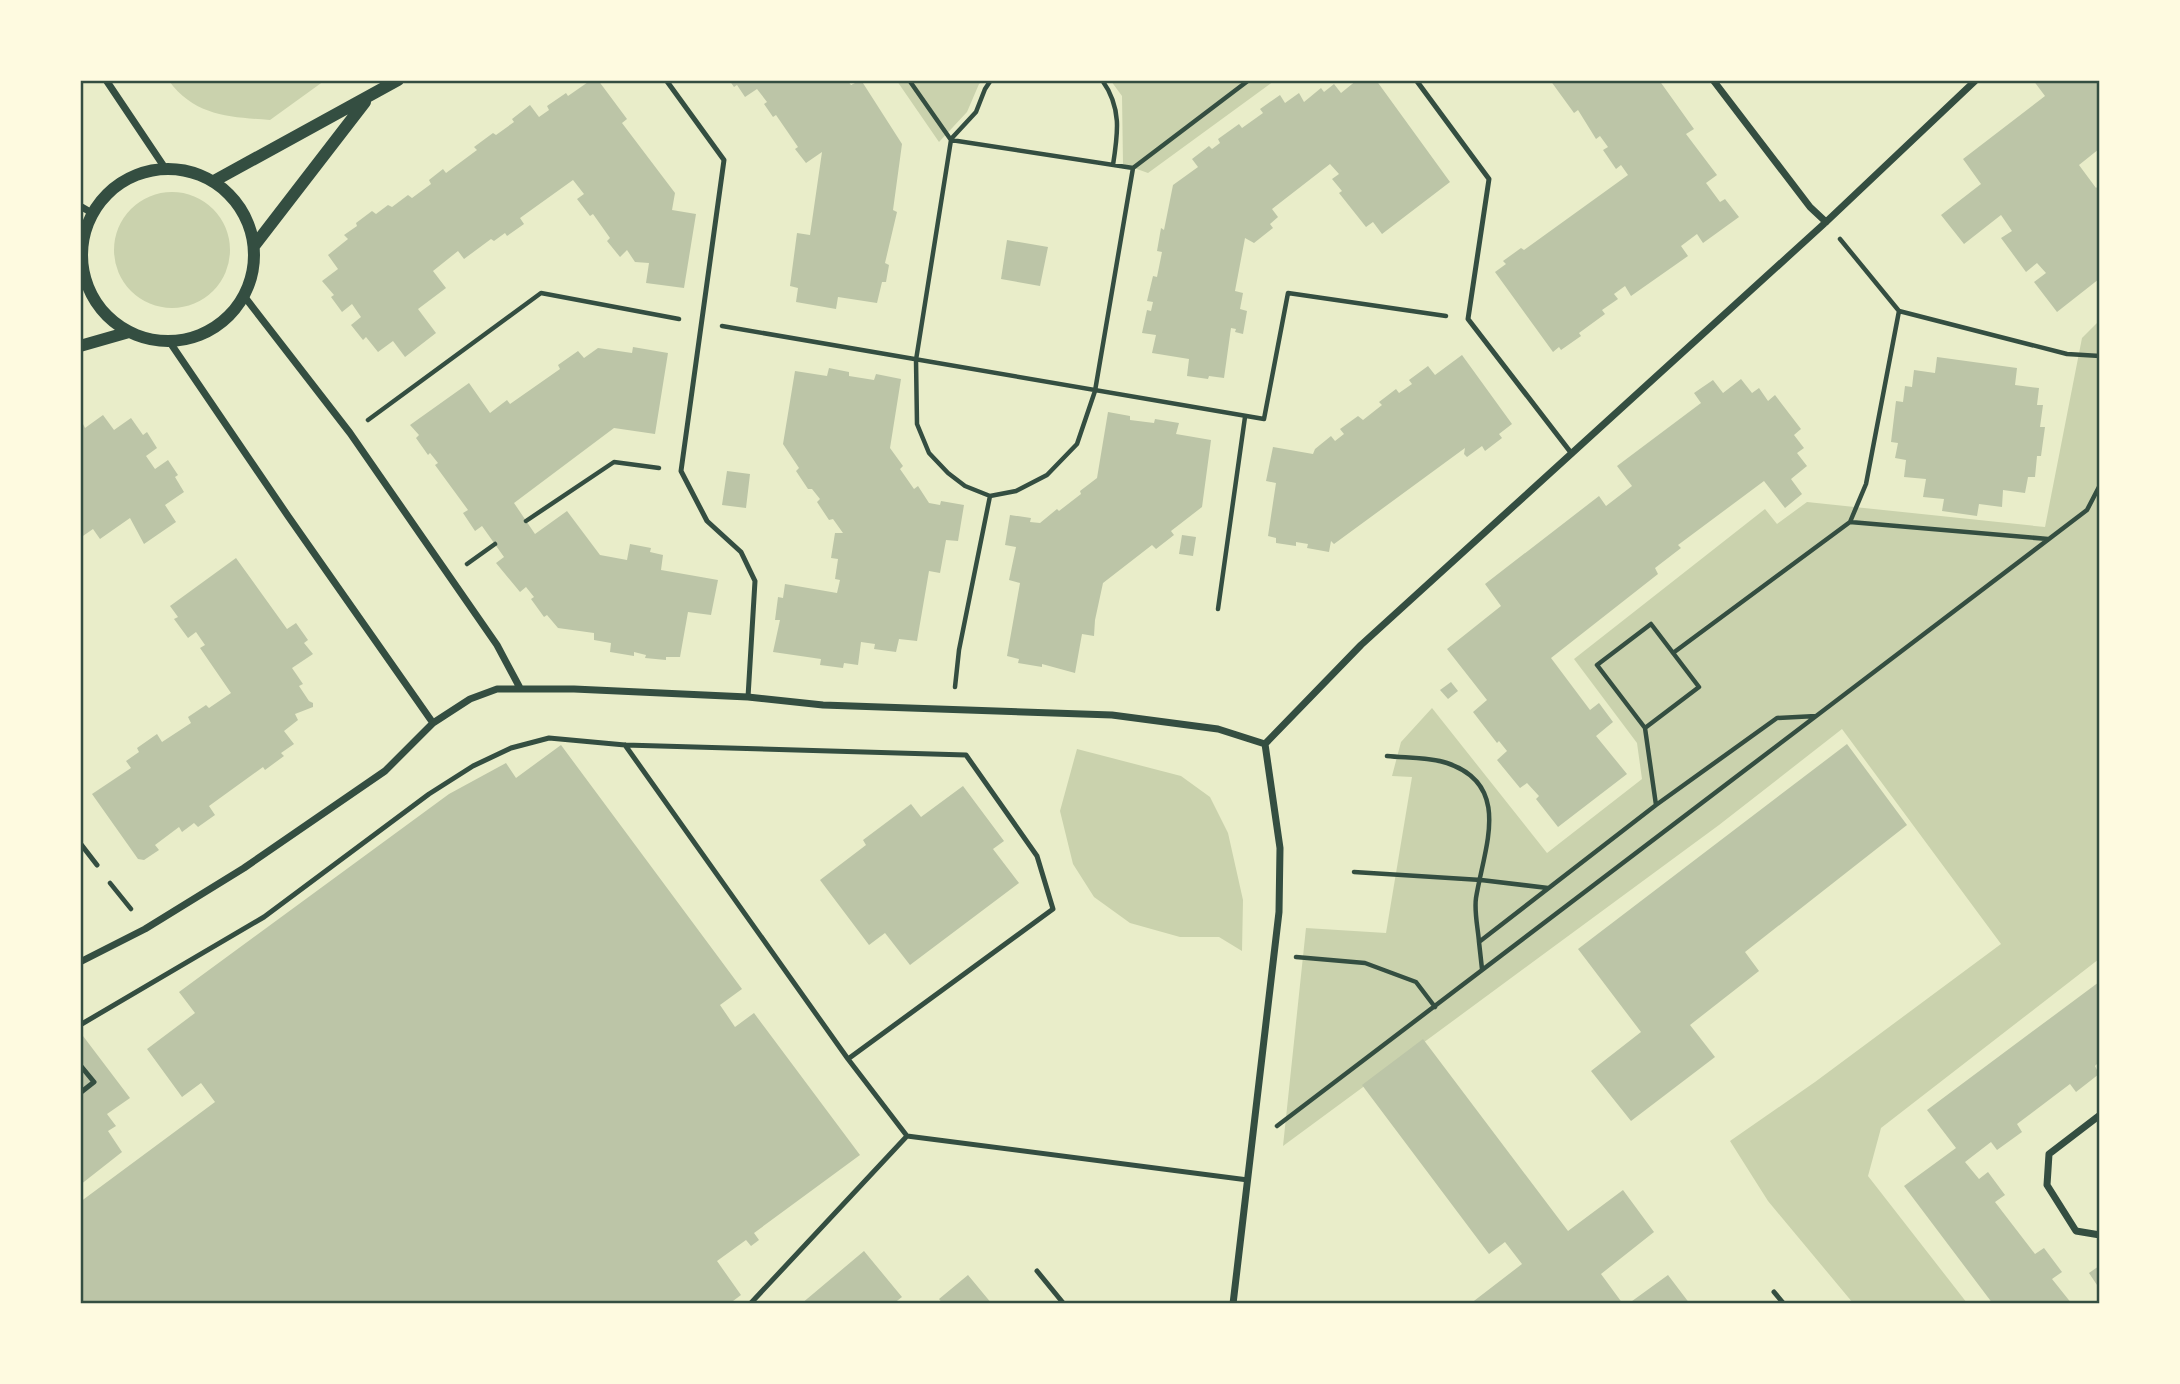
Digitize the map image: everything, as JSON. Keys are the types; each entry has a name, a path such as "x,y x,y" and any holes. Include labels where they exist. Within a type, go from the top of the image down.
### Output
{"street":[{"path":"106,80 165,168"},
{"path":"214,181 398,80"},
{"path":"1713,80 1810,207 1826,222"},
{"path":"1265,744 1361,645 1826,222 1976,80"},
{"path":"254,246 369,97"},
{"path":"165,168 191,171 214,181 234,198 248,220 254,246 253,272 244,296 231,314 214,329 192,338 169,341 149,339 129,332 107,316 91,293 82,269 86,210 122,181 143,171 165,168"},
{"path":"244,296 350,433 497,645 520,688"},
{"path":"80,346 129,332"},
{"path":"169,341 433,723"},
{"path":"80,962 145,929 244,868 385,771 433,723 470,699 497,689 748,697 823,705 1112,715 1218,729 1265,744"},
{"path":"1233,1304 1279,912 1280,848 1265,744"},
{"path":"2099,1115 2049,1154 2047,1185 2076,1231 2099,1235"}],"lane":[{"path":"666,80 724,160 681,471 707,521 741,552 755,581 748,697"},
{"path":"1416,80 1489,178 1468,319 1572,454"},
{"path":"80,1026 264,917 429,794 473,766 512,748 549,738 625,745 966,755 1037,856 1053,909 848,1059"},
{"path":"625,745 848,1059 907,1136 1248,1180"},
{"path":"80,843 97,865"},
{"path":"80,1065 94,1083 80,1093"},
{"path":"750,1304 907,1136"},
{"path":"1037,1271 1065,1304"},
{"path":"1774,1292 1784,1304"}],"path":[{"path":"909,80 951,140 1133,168"},
{"path":"991,80 976,112 951,140 916,360 917,425 929,453 965,486 990,496 1016,491 1047,475 1077,444 1095,391 1133,168 1247,81"},
{"path":"1102,80 1111,93 1119,124 1113,165"},
{"path":"1826,222 1899,311 2067,354 2099,356"},
{"path":"1095,391 1264,419 1288,293 1468,319"},
{"path":"1673,653 1850,522 1866,484 1899,311"},
{"path":"1218,609 1245,417"},
{"path":"526,521 614,462 681,471"},
{"path":"1252,1142 1290,1118 2087,510 2099,485"},
{"path":"952,709 959,650 990,496"},
{"path":"1850,522 2049,539"},
{"path":"450,577 495,544"},
{"path":"1645,728 1699,687 1651,624 1597,665 1645,728 1656,805"},
{"path":"1479,942 1656,805 1777,718 1816,716"},
{"path":"1387,756 1445,762 1470,773 1484,789 1490,815 1487,855 1476,900 1482,969"},
{"path":"97,865 145,929"},
{"path":"1354,872 1481,880 1549,888"},
{"path":"1274,956 1365,963 1416,982 1434,1007"}],"green space":[{"path":"169,81 324,81 270,120 214,113 190,101"},
{"path":"897,81 983,81 979,84 967,112 939,142"},
{"path":"1111,81 1274,81 1148,173 1123,164 1122,96"},
{"path":"172,192 194,196 213,209 226,228 230,250 226,272 213,291 194,304 172,308 150,304 131,291 118,272 114,250 118,228 131,209 150,196"},
{"path":"2099,321 2099,959 1881,1128 1868,1176 1967,1303 1853,1303 1768,1201 1730,1141 1815,1082 2001,944 1842,729 1719,825 1283,1146 1306,928 1386,933 1412,777 1392,776 1401,742 1432,708 1547,853 1642,779 1637,743 1574,659 1765,509 1777,524 1807,502 2045,527 2082,338"},
{"path":"1077,749 1181,776 1210,797 1228,833 1243,900 1242,951 1219,937 1180,937 1130,923 1094,897 1073,864 1060,811"}],"building":[{"path":"591,80 598,80 627,119 622,123 675,193 672,210 696,214 684,288 646,283 649,263 635,262 627,250 620,257 607,241 610,238 593,214 590,216 577,199 584,194 573,180 520,218 524,224 507,236 505,233 494,241 491,239 464,259 458,251 433,271 446,288 418,309 436,333 405,357 393,341 378,352 366,337 363,340 351,325 361,317 352,304 342,312 331,297 334,295 322,281 338,269 328,255 348,239 344,235 372,211 376,214 388,205 392,207 408,195 412,198 431,184 429,180 443,169 446,173 477,150 474,147 514,122 512,119 530,105 539,117 549,110 547,106"},
{"path":"729,80 847,80 851,85 861,80 902,144 893,210 897,212 885,263 889,265 886,282 882,282 877,303 838,297 836,309 796,302 798,288 790,286 797,233 810,235 822,152 806,163 776,115 773,117 764,104 767,102 757,89 745,97 737,85 734,87"},
{"path":"1357,80 1360,83 1364,80 1376,80 1450,182 1382,234 1373,222 1366,227 1339,193 1342,191 1332,179 1339,174 1330,164 1272,209 1278,217 1270,224 1273,228 1254,243 1245,238 1235,291 1243,293 1240,309 1247,311 1243,334 1231,328 1224,378 1187,376 1189,359 1152,353 1156,335 1142,333 1147,310 1151,311 1153,302 1147,301 1153,276 1157,277 1162,252 1157,251 1161,228 1164,230 1173,185 1198,167 1192,159 1209,146 1212,149 1220,143 1218,139 1239,124 1242,128 1263,113 1260,109 1280,95 1285,103 1299,93 1304,102 1321,88 1324,92 1334,84 1341,93"},
{"path":"1550,80 1659,80 1694,129 1686,134 1717,175 1706,183 1720,202 1725,199 1739,217 1703,243 1697,234 1681,246 1688,256 1631,296 1625,286 1614,294 1618,299 1602,310 1605,314 1579,333 1581,336 1561,350 1559,347 1553,352 1495,272 1506,264 1503,261 1521,248 1524,250 1628,175 1621,165 1616,169 1603,150 1608,147 1600,136 1596,139 1578,110 1574,113"},
{"path":"2033,80 2099,80 2099,149 2079,165 2096,188 2099,185 2099,279 2057,312 2034,282 2046,273 2037,263 2026,272 2001,238 2012,231 2001,215 1964,244 1941,215 1981,184 1963,159 2045,96"},
{"path":"1007,240 1048,247 1040,286 1001,279"},
{"path":"633,347 668,353 655,434 614,428 514,503 535,534 567,511 600,555 627,560 630,544 651,548 650,552 663,555 661,570 718,580 711,615 688,612 680,657 666,657 666,660 645,658 646,655 634,652 634,656 610,652 611,643 594,640 594,633 558,628 547,615 544,617 526,587 520,592 496,563 504,557 482,526 475,531 463,513 468,510 435,465 438,463 430,453 428,455 416,438 419,435 410,425 469,383 490,413 507,400 510,404 560,369 558,365 578,351 584,358 598,348 632,353"},
{"path":"1462,355 1512,424 1499,434 1502,438 1485,451 1482,446 1467,457 1464,454 1465,448 1334,544 1331,541 1329,552 1307,548 1308,544 1296,542 1296,546 1276,543 1276,538 1268,536 1276,483 1266,481 1273,447 1313,454 1315,449 1331,436 1335,441 1344,434 1340,429 1358,416 1363,420 1382,405 1379,402 1396,389 1399,393 1412,384 1409,380 1428,366 1435,375"},
{"path":"1937,357 2017,368 2015,385 2039,388 2037,405 2043,405 2040,427 2045,427 2041,456 2037,456 2035,477 2028,477 2025,493 2003,490 2002,507 1979,504 1977,516 1942,511 1944,499 1923,497 1926,479 1904,477 1906,460 1895,458 1898,443 1891,442 1896,401 1903,402 1905,386 1912,387 1914,370 1935,373"},
{"path":"829,368 849,372 849,376 874,380 876,374 901,379 890,448 903,466 900,469 914,489 918,486 929,503 940,505 941,501 964,505 958,541 946,540 940,573 929,571 917,641 899,639 896,652 874,649 875,644 861,642 858,665 844,663 843,668 820,665 821,659 773,652 780,620 775,620 778,597 783,598 785,584 837,593 840,580 835,579 838,559 831,558 835,533 843,533 833,519 829,520 817,502 820,499 812,489 808,489 796,471 799,468 783,444 795,371 827,376"},
{"path":"1741,379 1752,393 1759,388 1768,401 1775,395 1801,429 1794,435 1804,448 1797,453 1807,466 1791,479 1802,494 1785,508 1764,481 1678,545 1681,548 1655,568 1658,574 1551,658 1590,710 1599,703 1613,722 1596,736 1627,774 1558,827 1536,799 1539,796 1527,783 1520,788 1497,760 1507,751 1499,741 1497,743 1473,712 1487,700 1447,649 1501,606 1485,584 1599,496 1606,506 1632,486 1617,466 1701,403 1694,393 1713,380 1723,393"},
{"path":"1108,412 1130,416 1130,420 1154,423 1155,419 1179,423 1176,434 1211,440 1202,507 1171,531 1174,535 1156,549 1152,545 1103,583 1094,636 1082,634 1075,673 1042,664 1042,667 1018,663 1019,659 1007,656 1020,583 1009,580 1016,547 1005,545 1010,515 1031,518 1030,522 1040,523 1081,494 1080,491 1097,478"},
{"path":"103,415 114,430 131,418 143,435 147,432 157,448 146,456 155,469 168,460 178,475 175,477 184,492 165,505 176,522 144,544 130,518 100,539 93,529 80,538 80,426 83,424 85,428"},
{"path":"727,471 750,474 746,508 722,505"},
{"path":"1182,535 1196,537 1193,556 1179,554"},
{"path":"236,558 287,629 296,623 308,640 304,643 313,654 292,668 303,684 299,686 313,703 313,707 295,714 298,720 284,731 294,744 281,753 284,756 265,770 263,767 209,806 215,815 198,827 194,823 182,832 179,827 155,845 159,850 144,860 138,859 92,794 131,768 126,761 139,752 137,748 157,734 162,742 191,723 188,717 206,705 209,708 231,693 200,648 205,645 196,632 188,638 174,619 178,617 170,606"},
{"path":"1451,682 1458,691 1448,699 1440,690"},
{"path":"1847,744 1907,825 1745,952 1759,971 1690,1025 1715,1057 1631,1121 1591,1071 1641,1032 1578,949"},
{"path":"561,745 742,989 720,1005 735,1027 754,1013 860,1155 754,1233 759,1240 751,1246 746,1240 717,1261 741,1295 729,1304 80,1304 80,1202 215,1102 201,1083 182,1097 147,1049 195,1013 179,992 449,794 506,763 516,778"},
{"path":"963,786 1004,841 993,849 1019,883 910,965 885,933 869,945 820,880 866,845 863,840 911,804 921,817"},
{"path":"2099,982 2099,1062 2095,1066 2099,1074 2076,1092 2070,1084 2017,1124 2022,1132 1997,1150 1991,1142 1965,1162 1979,1179 1988,1172 2005,1195 1995,1202 2035,1254 2044,1248 2062,1272 2052,1279 2072,1304 1993,1304 1904,1186 1956,1148 1927,1110"},
{"path":"80,1032 130,1098 107,1114 116,1126 108,1131 122,1152 80,1185"},
{"path":"1423,1039 1568,1231 1623,1190 1654,1232 1601,1274 1623,1304 1470,1304 1522,1264 1505,1242 1489,1254 1362,1085"},
{"path":"864,1251 902,1297 893,1304 801,1304"},
{"path":"2099,1266 2099,1288 2089,1273"},
{"path":"968,1275 992,1304 943,1304 939,1299"},
{"path":"1668,1275 1690,1304 1628,1304"}]}
